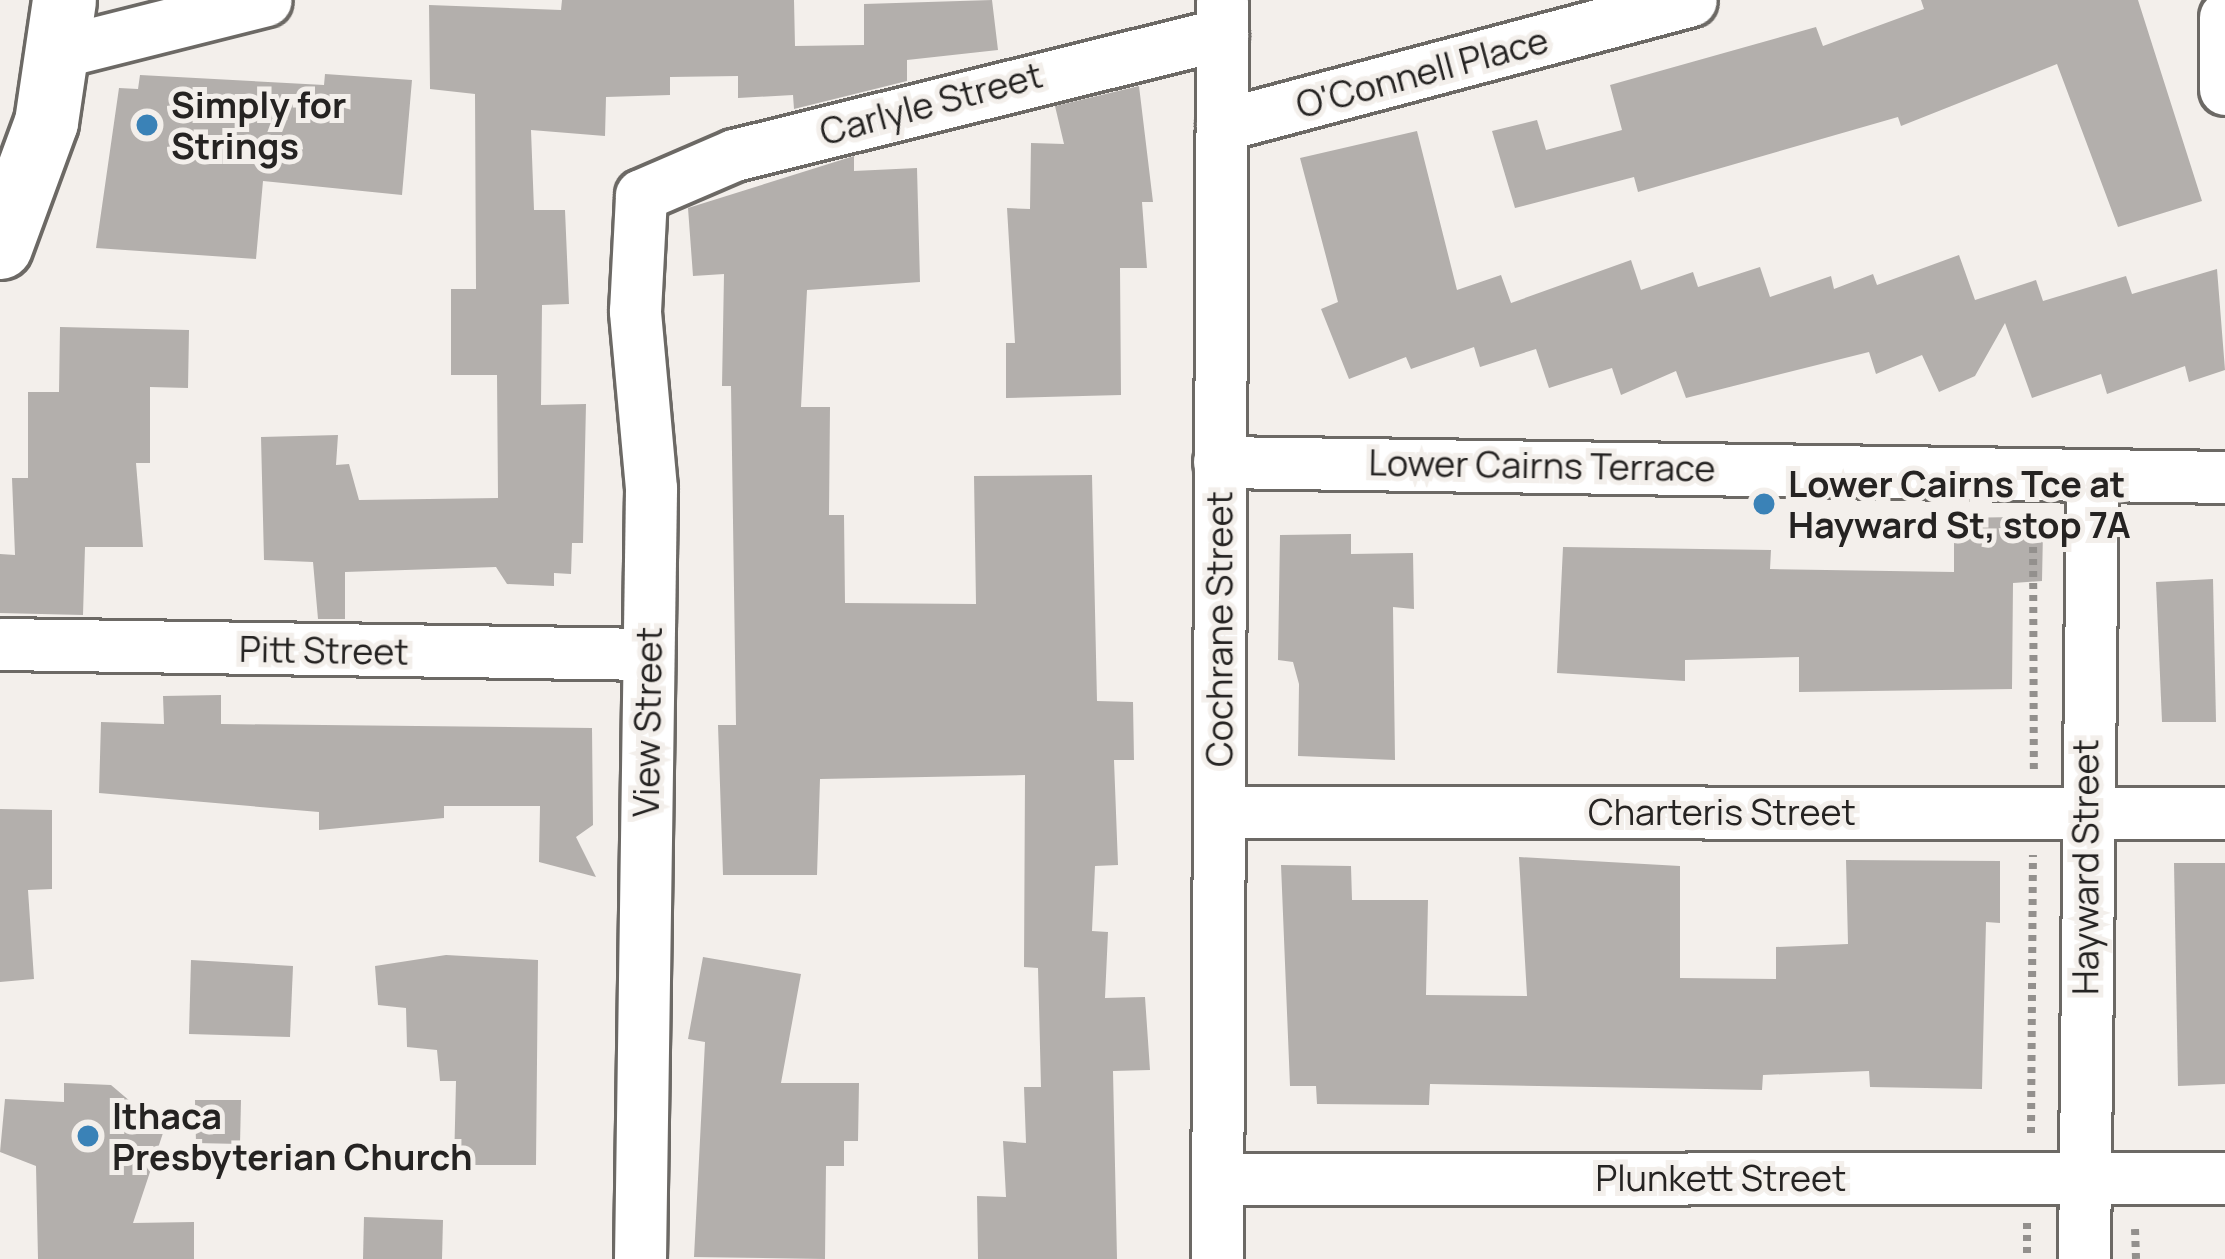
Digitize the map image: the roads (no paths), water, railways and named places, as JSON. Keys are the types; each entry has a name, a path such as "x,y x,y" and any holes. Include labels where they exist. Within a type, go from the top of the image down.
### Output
{"main road":[{"path":"0,247 62,26"}],"street":[{"path":"62,26 266,0"},
{"name":"O'Connell Place","path":"1222,125 1691,0"},
{"path":"2225,16 2225,89"},
{"name":"Cochrane Street","path":"1216,1259 1222,17"},
{"name":"Carlyle Street","path":"646,187 1222,17"},
{"name":"View Street","path":"640,1259 651,488 635,311 646,187"},
{"name":"Lower Cairns Terrace","path":"1219,462 2225,477"},
{"name":"Hayward Street","path":"2084,1259 2084,812 2092,476"},
{"name":"Pitt Street","path":"0,644 648,654"},
{"name":"Charteris Street","path":"1219,812 2225,813"},
{"name":"Plunkett Street","path":"1217,1179 2225,1178"}],"place":[{"name":"Simply for Strings","path":"147,125"},
{"name":"Lower Cairns Tce at Hayward St, stop 7A","path":"1764,504"},
{"name":"Ithaca Presbyterian Church","path":"88,1136"}]}
